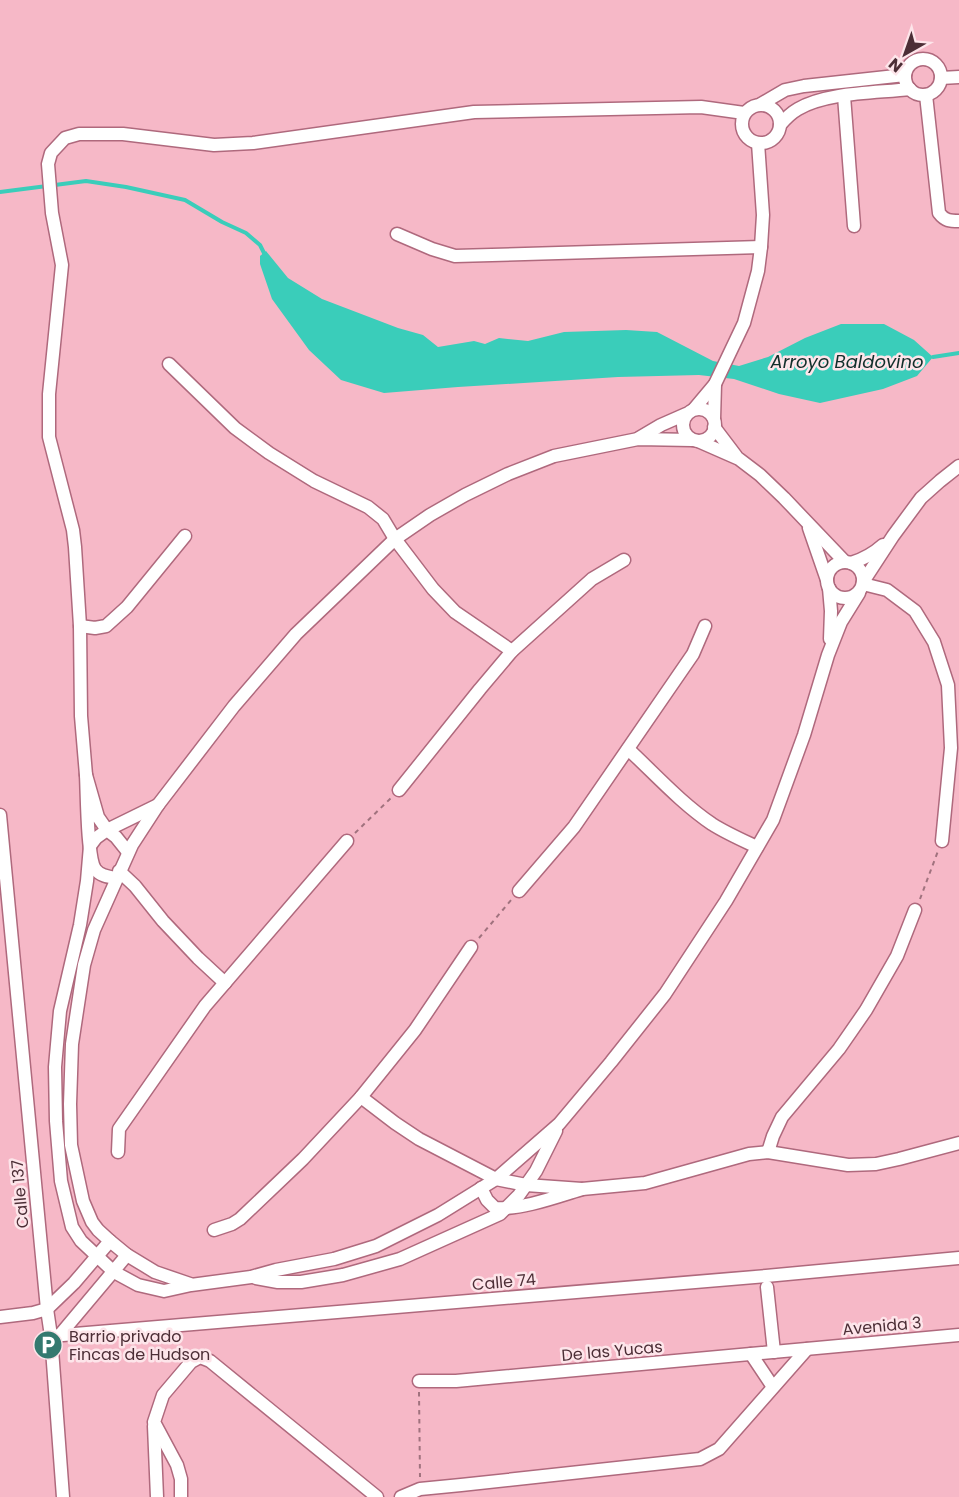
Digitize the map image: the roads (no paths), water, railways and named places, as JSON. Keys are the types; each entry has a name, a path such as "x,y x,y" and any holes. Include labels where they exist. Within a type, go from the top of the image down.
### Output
{"street":[{"path":"928,60 938,66 941,78 937,89 926,95 914,93 905,80 905,75 911,64 928,60"},
{"path":"905,75 785,90 754,105 744,113 741,126 743,132 752,141 758,143 771,140 780,125 795,110 807,105 834,97 910,89"},
{"path":"941,78 959,78"},
{"path":"926,95 939,213 943,219 959,221"},
{"path":"844,96 854,226"},
{"path":"760,104 772,108 779,118 780,125"},
{"path":"225,983 163,921 135,886 118,875 103,876 94,868 90,846 81,716 80,626 73,530 49,437 49,394 62,265 52,213 48,164 51,153 65,138 79,134 123,134 214,145 262,142 474,112 701,106 744,113"},
{"path":"739,459 695,440 684,431 682,425 683,419 715,384 744,323 758,271 761,247 763,215 758,143"},
{"path":"397,234 455,256 761,247"},
{"path":"168,364 235,428 269,453 314,481 368,507 383,519 395,539 433,589 455,612 513,651"},
{"path":"191,1285 155,1272 127,1255 110,1241 92,1221 83,1201 71,1145 72,1044 84,965 94,930 128,852 158,805 234,706 296,634 395,539 465,495 508,474 554,456 638,439 695,440 708,438 712,434 714,423 715,384"},
{"path":"638,439 661,425 699,408 708,412 723,440 739,459 760,475 808,524 848,562 860,570 862,586"},
{"path":"158,805 107,830 90,846 80,925 60,1011 55,1067 56,1121 61,1180 72,1227 81,1241 114,1272 138,1285 164,1291 251,1277 334,1259 376,1246 438,1215 496,1179 559,1124 665,994 726,901 773,820 841,622 893,536 921,498 959,466"},
{"path":"808,524 832,592 842,598 848,598 862,586 887,590 915,611 934,642 948,685 951,748 942,842"},
{"path":"80,626 95,628 106,626 128,607 185,536"},
{"path":"828,655 831,610 828,584 830,570 834,566 875,553 893,536"},
{"path":"399,790 513,651 592,579 624,560"},
{"path":"519,891 574,827 693,654 705,626"},
{"path":"628,749 678,796 710,822 757,847"},
{"path":"86,775 98,817 128,852"},
{"name":"Calle 137","path":"0,815 47,1309 55,1336 63,1497"},
{"path":"117,1152 119,1129 205,1006 347,841"},
{"path":"768,1152 782,1116 839,1049 866,1010 897,956 915,910"},
{"path":"214,1230 240,1219 303,1160 361,1097 415,1030 471,947"},
{"path":"361,1097 395,1124 419,1139 496,1179 526,1185 582,1189 645,1183 749,1154 768,1152 848,1165 876,1164 959,1143"},
{"path":"251,1277 278,1282 301,1282 343,1275 400,1259 500,1214 519,1195 536,1170 559,1124"},
{"path":"482,1188 487,1200 495,1208 505,1209 582,1189"},
{"path":"0,1317 47,1309 74,1283 110,1241"},
{"path":"55,1336 127,1255"},
{"name":"Calle 74","path":"55,1336 959,1258"},
{"path":"767,1287 774,1352"},
{"name":"Avenida 3","path":"807,1349 959,1336"},
{"path":"401,1497 420,1489 700,1459 719,1449 807,1349"},
{"name":"De las Yucas","path":"419,1381 456,1381 807,1349"},
{"path":"751,1354 773,1388"},
{"path":"157,1497 154,1422 163,1395 191,1362 200,1357 210,1361 377,1497"},
{"path":"154,1422 177,1465 181,1479 181,1497"},
{"path":"453,1497 461,1485"}],"water":[{"name":"Arroyo Baldovino","path":"266,251 288,278 322,299 423,335 438,347 474,341 485,344 499,338 528,341 564,332 626,330 657,332 713,361 739,366 768,357 805,338 841,324 884,324 914,340 933,357 917,376 883,389 820,403 779,394 734,379 699,375 618,377 384,393 341,380 309,350 272,299 260,264 260,256"}],"waterway":[{"name":"Arroyo Baldovino","path":"0,192 86,181 185,200 246,233 260,245 264,253"},
{"path":"933,357 959,353"}],"place":[{"name":"Barrio privado Fincas de Hudson","path":"48,1345"}]}
